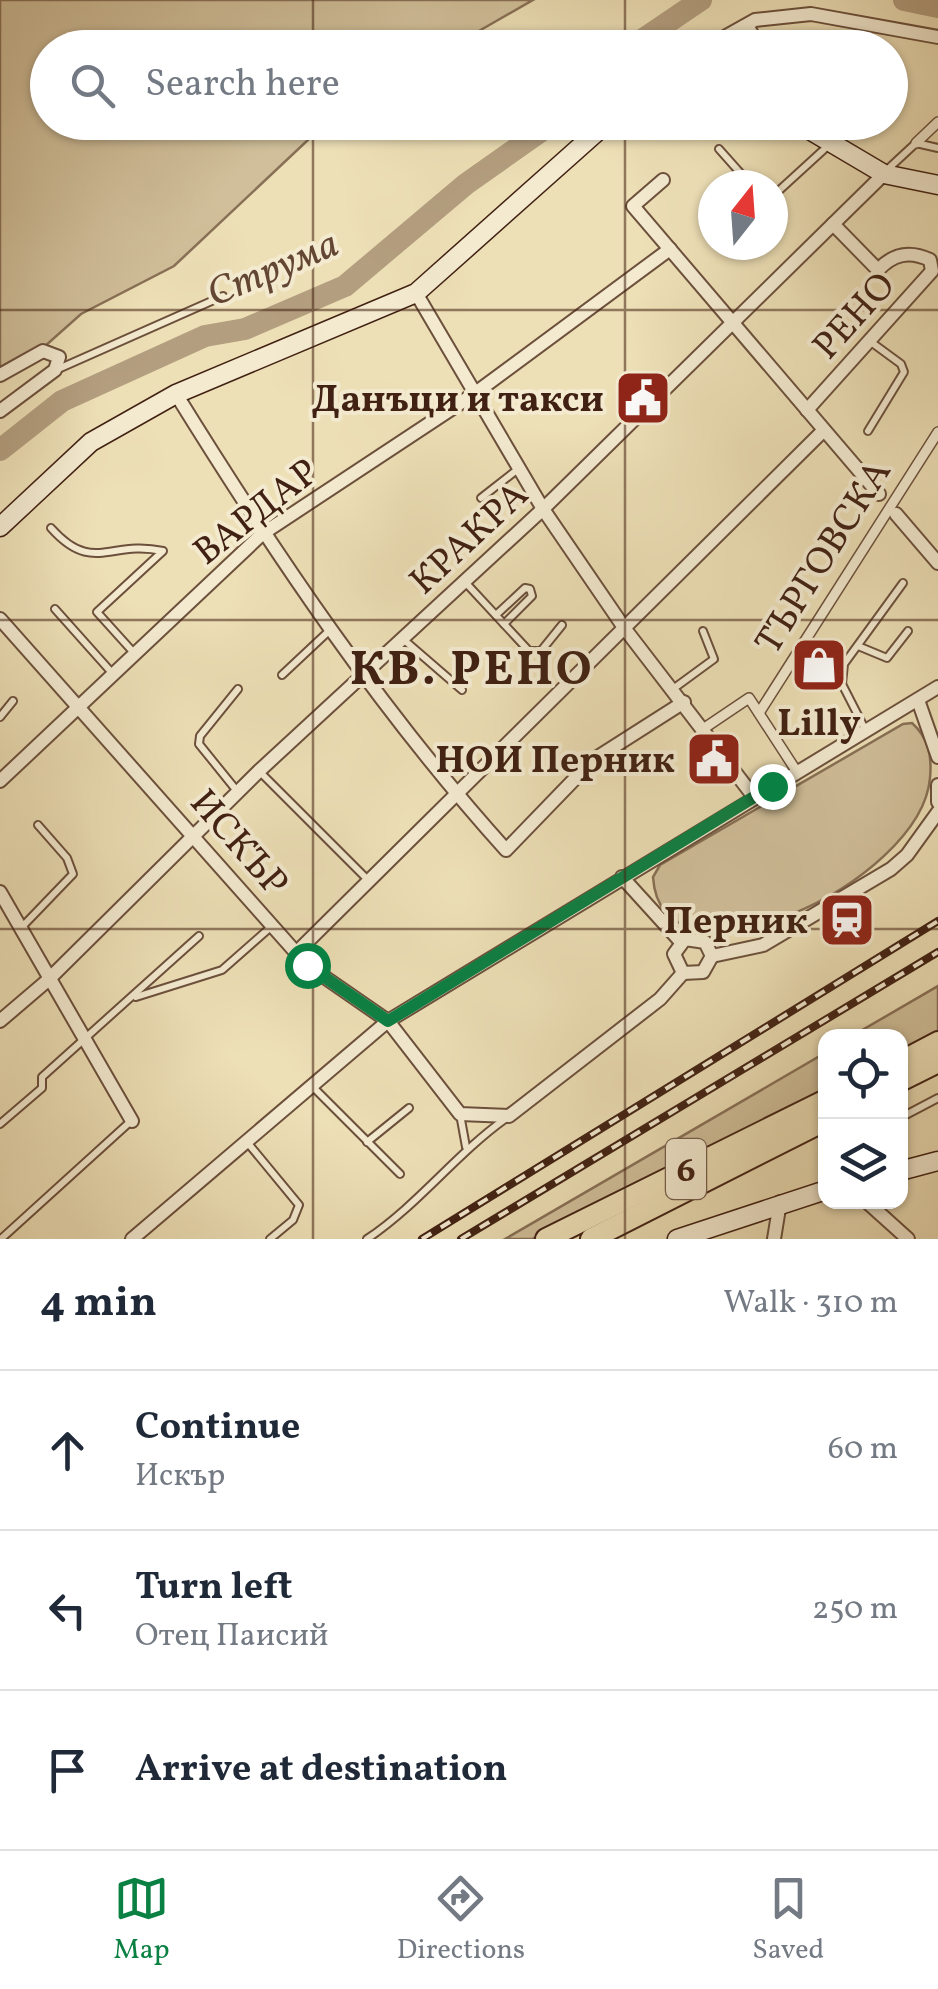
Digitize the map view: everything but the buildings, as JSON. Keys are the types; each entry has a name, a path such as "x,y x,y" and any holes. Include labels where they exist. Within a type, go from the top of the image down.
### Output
{"highway":[{"path":"908,1058 938,1042"},
{"path":"908,1077 938,1062"},
{"name":"6","path":"546,1239 818,1104"},
{"name":"6","path":"591,1239 818,1124"}],"main road":[{"path":"0,527 91,442 176,394 416,293 588,140"},
{"path":"826,140 884,174 938,185"},
{"path":"908,1168 938,1161"},
{"path":"677,1239 818,1192"}],"street":[{"path":"738,30 749,24 811,14 892,30"},
{"path":"908,33 937,39"},
{"path":"916,143 938,122"},
{"name":"КРАКРА","path":"0,1021 48,980 259,771 543,509 884,174"},
{"path":"663,180 632,206 879,494"},
{"name":"РЕНО","path":"808,410 932,271 930,260 908,254 890,258 878,270 833,224"},
{"name":"ВАРДАР","path":"3,772 80,706 262,534 474,394 670,250"},
{"path":"416,293 543,509 625,629 754,798"},
{"path":"0,375 43,351 59,357 55,370 0,411"},
{"path":"176,394 262,534 362,676 451,783 457,796 506,850 592,760 684,702"},
{"path":"296,954 824,430"},
{"name":"ТЪРГОВСКА","path":"758,713 938,432"},
{"path":"896,514 933,548 938,563"},
{"name":"ИСКЪР","path":"1,622 194,834 296,954 388,1021 460,1114"},
{"path":"132,1239 388,1021 938,688"},
{"path":"703,729 749,698 797,772"},
{"path":"918,700 938,757"},
{"path":"938,785 938,802"},
{"path":"460,1114 509,1116 660,999 684,972 703,972 712,956 762,945 891,869 907,855 938,812"},
{"path":"622,877 681,942"},
{"path":"0,892 132,1121"},
{"path":"681,942 700,939 712,956"},
{"path":"681,942 674,958 684,972"},
{"path":"774,1239 780,1202"},
{"path":"875,1209 908,1239"}],"lane":[{"path":"749,24 753,30"},
{"path":"788,182 831,140"},
{"path":"884,174 916,143 938,148"},
{"path":"719,149 738,170"},
{"path":"55,370 223,296"},
{"path":"868,432 904,372 901,364 870,342"},
{"path":"481,498 518,468"},
{"path":"51,528 71,550 86,554 140,546 163,551 97,612 134,654"},
{"path":"464,581 534,652 541,651 562,625"},
{"path":"866,730 841,676 902,583"},
{"path":"496,615 525,588 530,590 532,596 504,624"},
{"path":"55,609 114,674"},
{"path":"282,675 330,630"},
{"path":"673,690 714,658 703,631"},
{"path":"858,646 887,658 908,631"},
{"path":"402,638 462,690"},
{"path":"238,689 200,736 200,744 238,792"},
{"path":"0,717 12,701"},
{"path":"259,771 370,881"},
{"path":"20,929 73,874 67,858 38,826"},
{"path":"130,999 222,970 272,926"},
{"path":"0,1124 42,1088 42,1078 199,936"},
{"path":"311,1086 400,1174"},
{"path":"908,1114 938,1098"},
{"path":"368,1142 409,1108"},
{"name":"ИСКЪР","path":"460,1114 466,1147"},
{"path":"367,1239 396,1220 466,1147 509,1116"},
{"path":"1,1239 132,1121"},
{"path":"246,1141 298,1204 293,1220 270,1239"}],"shaded area":[{"path":"0,0 533,0 481,30 30,30 30,140 308,140 174,266 81,314 35,355 0,376"},
{"path":"912,723 928,748 930,778 916,818 884,856 841,889 791,915 742,929 698,930 667,913 653,877 660,865 903,724"},
{"path":"938,986 938,1036 908,1052 908,1029 864,1029"},
{"path":"818,1057 818,1097 532,1239 505,1239"}],"waterway":[{"name":"Струма","path":"657,30 701,0"},
{"name":"Струма","path":"904,0 938,7"},
{"name":"Струма","path":"0,450 62,401 205,336 245,329 345,286 466,184 528,140"}],"railway":[{"path":"422,1239 938,921"},
{"path":"461,1239 938,952"}],"place":[{"name":"Данъци и такси","path":"643,398"},
{"name":"Lilly","path":"819,665"},
{"name":"НОИ Перник","path":"714,759"},
{"name":"Перник","path":"847,920"}],"district":[{"name":"КВ. РЕНО","path":"472,667"}],"route":[{"path":"307,965 388,1021 772,786"}]}
